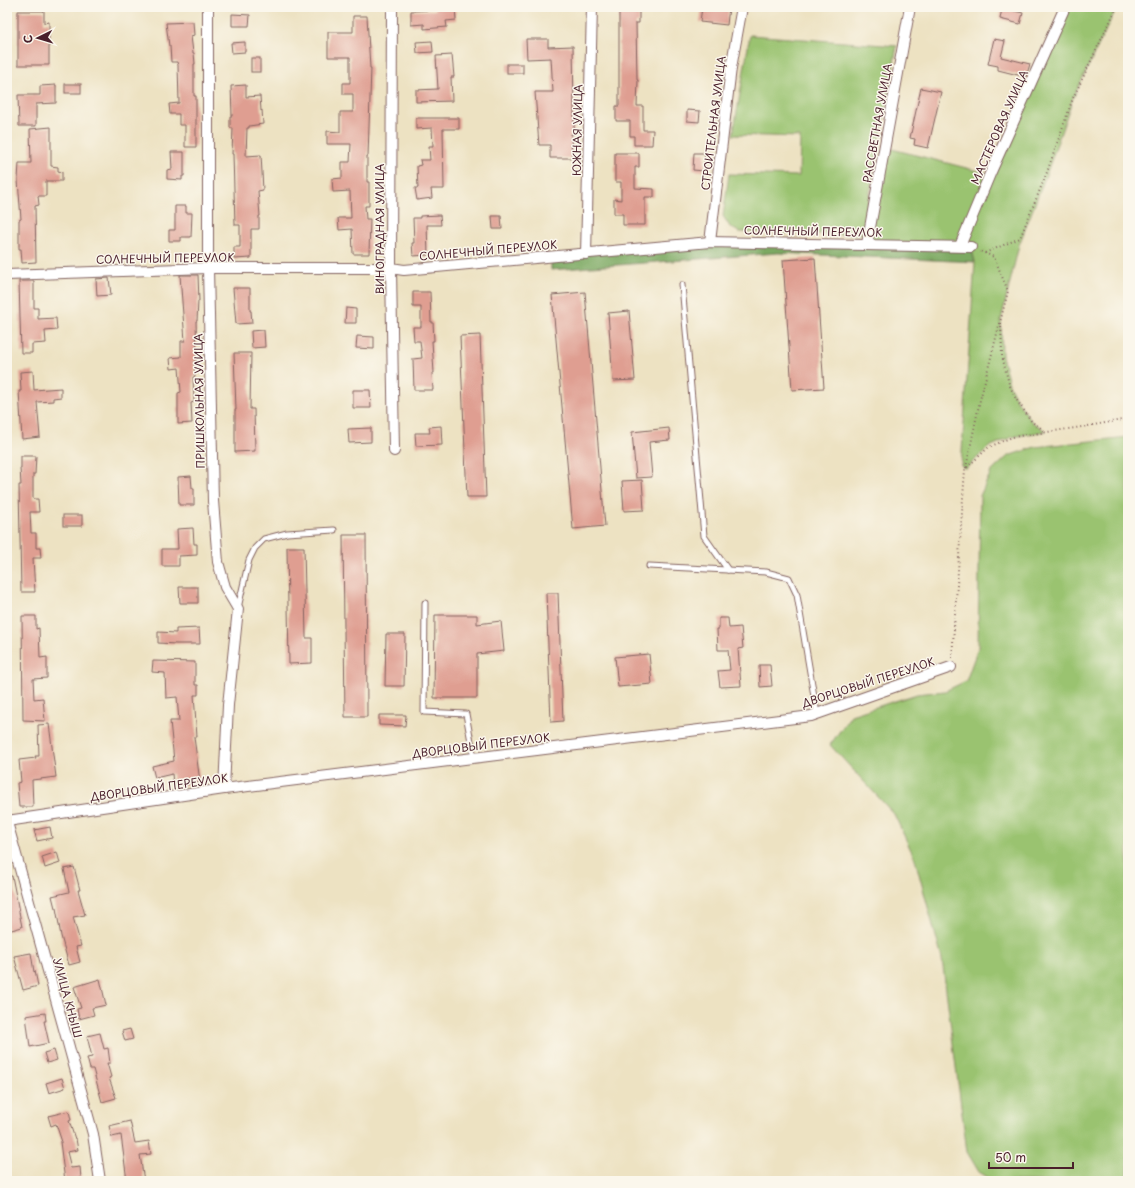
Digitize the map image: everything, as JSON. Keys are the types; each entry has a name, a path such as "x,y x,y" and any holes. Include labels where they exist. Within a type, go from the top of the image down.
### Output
{"street":[{"name":"ПРИШКОЛЬНАЯ УЛИЦА","path":"208,7 208,268 213,501 218,562 225,587 238,609"},
{"name":"ВИНОГРАДНАЯ УЛИЦА","path":"392,7 391,268 394,450"},
{"name":"ЮЖНАЯ УЛИЦА","path":"586,254 592,7"},
{"name":"СТРОИТЕЛЬНАЯ УЛИЦА","path":"710,242 731,68 742,7"},
{"name":"РАССВЕТНАЯ УЛИЦА","path":"867,244 910,7"},
{"name":"МАСТЕРОВАЯ УЛИЦА","path":"960,246 990,174 1065,7"},
{"name":"СОЛНЕЧНЫЙ ПЕРЕУЛОК","path":"7,275 208,268 391,268 404,270 710,242 971,247"},
{"path":"224,789 228,705 238,609"},
{"name":"ДВОРЦОВЫЙ ПЕРЕУЛОК","path":"7,821 224,789 811,716 951,667"},
{"name":"УЛИЦА КНЫШ","path":"7,821 93,1134 100,1181"}],"lane":[{"path":"682,285 704,536 728,570"},
{"path":"238,609 249,560 255,548 264,539 287,533 334,530"},
{"path":"649,566 766,572 789,578 797,595 817,714"},
{"path":"425,603 424,712 466,714 474,758"}],"path":[{"path":"985,253 1020,238 1046,175 1073,98 1117,7"},
{"path":"951,667 966,469 980,400 1008,291 994,257 971,247"},
{"path":"1001,320 1002,356 1009,384 1016,400 1032,422 1046,432"},
{"path":"966,469 989,447 1012,437 1128,419"}],"green space":[{"path":"1065,7 1117,7 1073,98 1046,175 1019,245 1001,320 1002,356 1009,384 1016,399 1032,422 1046,431 1012,437 989,447 965,469 961,465 975,262 971,247 867,244 884,147 990,174"},
{"path":"750,35 897,46 862,235 739,232 730,227 723,216 729,174 799,176 800,137 733,135"},
{"path":"710,242 971,247 975,262 778,253 551,270 551,257"},
{"path":"1128,437 1128,1181 994,1181 979,1172 967,1152 942,959 915,859 894,814 830,745 851,715 917,694 945,691 966,681 978,648 980,496 991,472 1008,456 1035,447"}],"building":[{"path":"435,7 455,7 456,20 446,21 447,27 424,29 424,24 411,25 411,11 435,10"},
{"path":"625,7 639,7 639,23 636,23 638,80 637,106 643,106 643,130 653,130 652,145 634,145 634,136 630,136 630,121 616,121 616,106 619,106 619,9 624,9"},
{"path":"702,7 729,7 727,25 700,22"},
{"path":"1002,8 1023,13 1020,24 1000,19"},
{"path":"18,11 44,11 44,23 49,22 49,65 18,65"},
{"path":"232,14 250,15 249,26 232,26"},
{"path":"353,16 367,16 371,68 367,156 369,206 365,206 366,219 370,219 369,254 353,254 352,229 339,230 338,218 351,218 350,191 333,192 332,179 342,178 342,162 350,162 351,144 327,144 327,131 340,132 340,112 353,112 353,94 343,94 343,83 350,83 350,57 328,57 328,32 353,32"},
{"path":"193,22 194,35 191,36 195,64 194,96 196,96 196,147 185,147 185,125 179,125 179,114 170,114 169,104 179,103 178,65 177,62 171,62 166,23"},
{"path":"526,39 548,39 548,47 573,46 574,134 571,134 572,158 550,158 550,145 539,145 535,92 553,92 551,58 527,59"},
{"path":"994,39 1005,41 1001,57 1030,64 1026,77 998,70 998,66 988,64"},
{"path":"432,41 433,52 417,53 416,42"},
{"path":"245,42 245,52 232,53 231,43"},
{"path":"452,55 454,77 451,77 452,101 416,102 416,90 438,89 436,56"},
{"path":"251,58 260,58 260,72 251,72"},
{"path":"507,64 523,64 523,73 507,73"},
{"path":"65,84 81,84 81,93 65,93"},
{"path":"56,85 56,103 36,104 36,126 19,126 18,95 40,95 40,86"},
{"path":"246,85 246,97 260,96 263,124 249,126 249,128 247,128 246,156 261,155 263,190 258,191 260,216 259,229 251,229 251,258 234,259 234,247 240,247 240,225 235,225 232,154 233,128 230,128 230,116 232,116 231,86"},
{"path":"921,88 941,92 928,148 914,145 915,139 910,138"},
{"path":"687,110 700,111 699,122 687,121"},
{"path":"416,118 459,118 459,129 443,129 444,189 431,189 432,198 417,200 415,188 418,188 417,166 421,165 420,160 430,160 429,146 433,146 432,128 416,129"},
{"path":"51,127 51,166 58,167 58,171 62,172 62,181 46,181 46,196 38,196 39,205 35,206 36,262 22,263 21,249 19,249 19,220 21,219 18,180 19,163 31,163 30,129"},
{"path":"171,152 184,152 184,176 182,176 182,180 167,179 167,170 172,169"},
{"path":"615,153 639,153 639,167 635,167 635,188 654,189 654,197 645,197 645,225 623,225 623,214 614,214 614,199 621,200 621,182 615,182"},
{"path":"694,153 705,153 704,171 693,170"},
{"path":"175,206 186,206 186,213 192,213 191,237 181,237 181,241 169,241 169,230 175,230"},
{"path":"440,215 441,225 427,225 428,255 413,256 413,218 420,218 420,216"},
{"path":"492,216 501,216 502,229 493,229"},
{"path":"815,258 824,388 792,390 783,260"},
{"path":"180,275 198,275 199,301 196,321 197,361 194,361 195,377 193,377 194,402 191,403 192,423 178,424 178,393 181,392 179,368 171,369 170,358 181,357 181,341 185,341"},
{"path":"109,278 111,295 97,296 96,279"},
{"path":"19,281 34,281 34,308 38,308 38,319 56,318 57,330 45,331 46,343 32,344 32,353 21,353"},
{"path":"233,288 250,288 250,311 252,323 236,324"},
{"path":"413,292 430,292 431,322 433,322 434,341 432,341 434,373 432,373 433,390 414,390 413,359 422,358 420,341 414,341 413,327 421,327 421,307 413,307"},
{"path":"585,292 605,526 573,529 552,295"},
{"path":"346,308 356,309 356,323 345,323"},
{"path":"629,311 635,380 613,381 608,313"},
{"path":"264,330 265,347 252,348 251,331"},
{"path":"480,335 486,497 467,497 460,336"},
{"path":"357,336 374,337 374,349 356,348"},
{"path":"234,353 251,353 250,409 254,409 255,451 235,452 236,410"},
{"path":"33,371 34,390 61,388 61,397 53,398 53,401 37,402 40,437 22,439 19,391 21,391 20,372"},
{"path":"353,390 370,390 371,408 353,408"},
{"path":"441,426 442,445 416,446 415,433 430,433 429,427"},
{"path":"371,428 371,442 349,443 348,429"},
{"path":"669,428 670,440 649,442 652,477 636,478 632,432"},
{"path":"21,456 36,456 35,474 33,474 33,499 38,499 39,512 30,512 31,533 36,533 36,548 40,548 41,558 33,558 35,592 21,592 19,485 21,485"},
{"path":"191,476 192,488 194,488 194,505 179,505 178,477"},
{"path":"642,480 644,510 624,511 622,481"},
{"path":"63,515 82,515 82,526 63,526"},
{"path":"193,528 194,544 197,544 197,555 179,556 179,566 162,566 162,549 178,549 177,529"},
{"path":"343,535 366,535 367,717 345,717"},
{"path":"287,547 304,547 306,638 312,638 312,663 289,664"},
{"path":"179,587 198,587 198,603 180,603"},
{"path":"546,593 558,593 563,721 551,722"},
{"path":"435,615 477,615 477,624 501,621 504,651 477,654 477,698 434,698"},
{"path":"22,616 36,616 36,629 39,628 40,658 47,657 47,678 33,679 34,699 43,698 45,721 23,720"},
{"path":"719,618 728,618 729,628 741,627 743,648 738,649 741,686 720,687 718,671 730,670 728,650 718,650 717,629 719,629"},
{"path":"199,628 200,644 158,643 158,632 176,633 176,629"},
{"path":"386,634 405,634 404,686 385,686"},
{"path":"649,654 652,684 618,687 615,657"},
{"path":"153,661 195,662 195,685 198,685 198,695 194,695 197,737 194,737 200,782 178,786 177,782 173,783 172,774 155,778 152,766 174,761 170,721 179,721 177,697 166,698 165,673 152,672"},
{"path":"759,665 770,665 772,686 760,687"},
{"path":"379,715 406,715 405,726 379,725"},
{"path":"49,724 56,777 32,780 33,807 19,807 17,783 21,782 19,760 36,758 35,756 39,756 38,725"},
{"path":"50,827 52,838 37,841 34,830"},
{"path":"57,852 60,863 45,868 42,857"},
{"path":"74,867 80,890 78,890 85,915 73,917 81,946 76,947 80,962 69,965 52,896 69,892 64,869"},
{"path":"7,876 12,876 22,927 8,931 7,926"},
{"path":"31,953 38,986 23,990 14,956"},
{"path":"100,979 106,1005 92,1008 94,1015 79,1019 77,1009 81,1008 74,987"},
{"path":"45,1013 46,1021 44,1021 49,1043 30,1047 26,1016"},
{"path":"130,1029 133,1039 125,1041 122,1031"},
{"path":"100,1033 104,1049 108,1048 110,1063 107,1063 111,1077 109,1078 116,1098 102,1102 93,1069 90,1069 87,1058 92,1057 87,1036"},
{"path":"54,1050 57,1060 47,1063 44,1053"},
{"path":"62,1078 65,1088 49,1093 46,1083"},
{"path":"69,1111 71,1120 69,1121 76,1139 78,1150 67,1152 71,1168 80,1167 81,1179 65,1181 60,1142 62,1142 56,1124 51,1126 48,1116"},
{"path":"130,1121 135,1143 149,1141 151,1154 140,1155 144,1181 127,1181 121,1135 112,1137 109,1126"}]}
